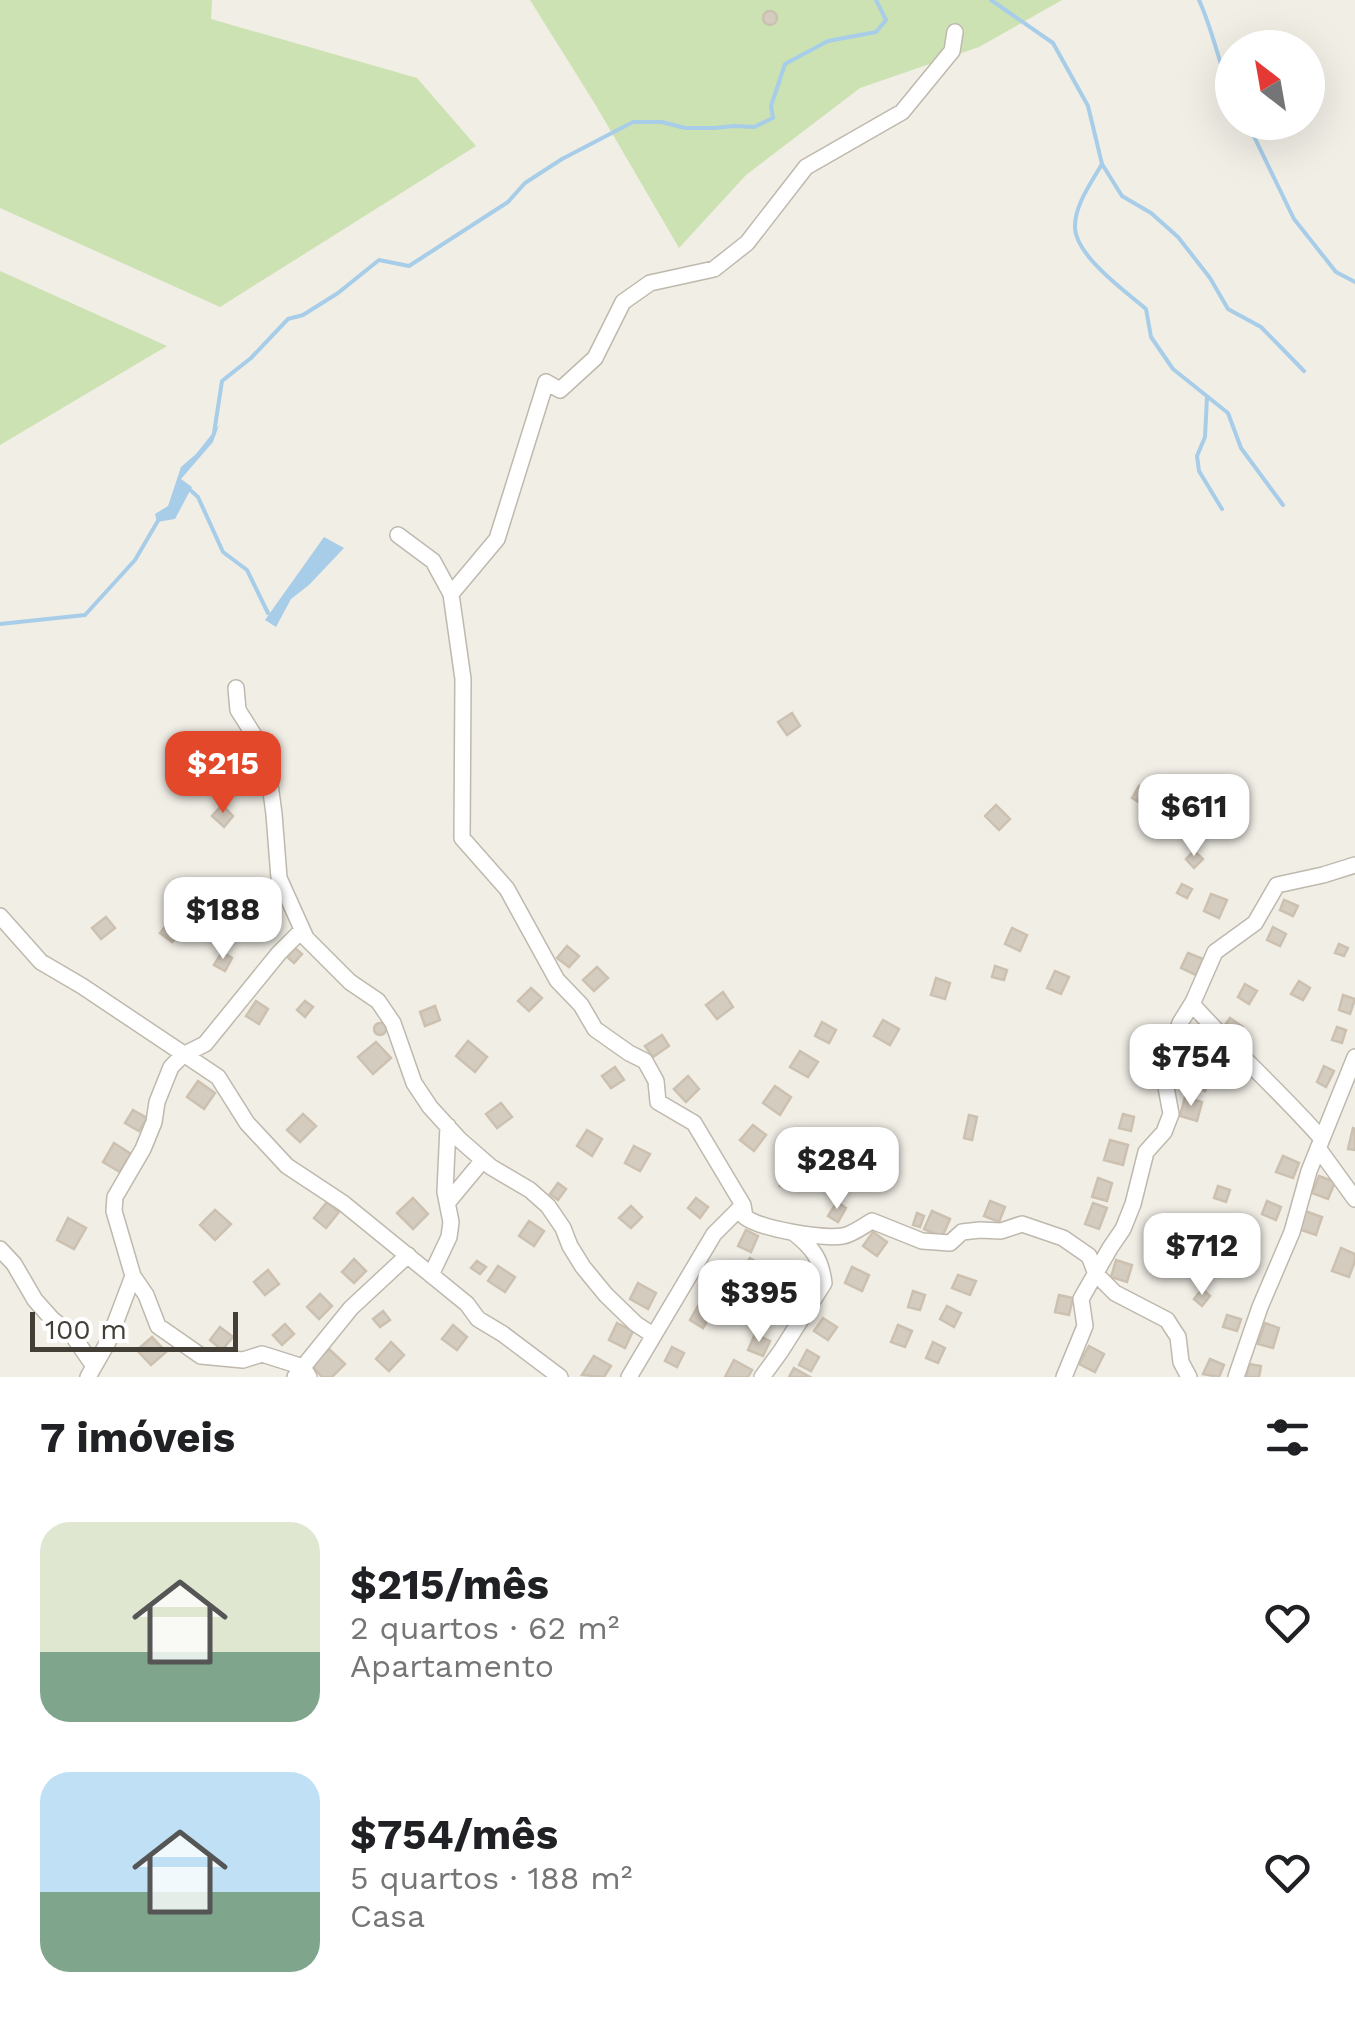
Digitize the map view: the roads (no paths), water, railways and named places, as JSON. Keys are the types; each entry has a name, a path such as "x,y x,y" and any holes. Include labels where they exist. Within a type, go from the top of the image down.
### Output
{"street":[{"path":"451,594 496,540 546,382 560,390 595,358 623,302 650,283 714,269 747,243 806,167 902,112 952,51 956,32"},
{"path":"398,535 433,561 451,594 462,679 462,838 507,889 557,980 582,1006 596,1029 628,1054 644,1061 656,1081 658,1102 694,1123 743,1205 746,1217 755,1224 794,1233 847,1236 872,1221 922,1240 950,1244 962,1232 1001,1231 1022,1224 1063,1238 1089,1256 1096,1274 1116,1293 1167,1320 1178,1337 1181,1362 1189,1377"},
{"path":"236,688 238,710 266,754 279,878 306,938 350,982 378,1001 393,1023 414,1083 430,1107 483,1160 548,1206 583,1267 606,1295 653,1335"},
{"path":"1064,1377 1085,1326 1081,1299 1124,1230 1146,1152 1164,1132 1171,1114 1163,1070 1180,1022 1215,952 1255,923 1276,885 1322,876 1355,864"},
{"path":"0,916 42,962 218,1077 247,1123 287,1166 343,1203 408,1255 467,1304 478,1320 560,1377"},
{"path":"302,930 278,952 206,1044 183,1055 172,1067 157,1102 154,1122 115,1197 114,1211 133,1276 158,1326 201,1356 243,1360 262,1354 302,1374 351,1308 408,1255"},
{"path":"1192,1004 1229,1046 1292,1105 1355,1199"},
{"path":"1236,1377 1354,1061"},
{"path":"431,1275 449,1236 451,1222 444,1192 448,1126"},
{"path":"448,1202 483,1160"},
{"path":"629,1377 714,1234 743,1205"},
{"path":"762,1377 824,1283 821,1263 811,1246 794,1233"},
{"path":"0,1249 36,1300 74,1336 91,1371"},
{"path":"91,1371 108,1342 133,1276"}],"water":[{"path":"219,425 213,442 181,479 192,487 175,519 157,522 155,514 168,506 181,467"},
{"path":"324,537 344,548 291,599 276,627 265,620"}],"waterway":[{"path":"214,433 222,381 251,358 288,319 303,315 338,293 379,260 409,266 508,202 525,183 562,159 633,122 662,122 685,128 754,127 773,118 771,106 785,64 828,41 876,32 886,20 876,0"},
{"path":"991,0 1053,43 1088,106 1102,164 1075,220 1084,250 1103,273 1146,309 1151,337 1173,369 1228,413 1241,448 1283,505"},
{"path":"1199,0 1215,46"},
{"path":"1256,140 1294,219 1336,272 1355,282"},
{"path":"1102,164 1122,196 1151,213 1178,237 1228,309 1261,327 1304,371"},
{"path":"1207,397 1205,437 1197,456 1199,471 1222,509"},
{"path":"189,489 198,497 223,552 247,570 268,613"},
{"path":"0,624 85,615 135,560 159,519"}]}
